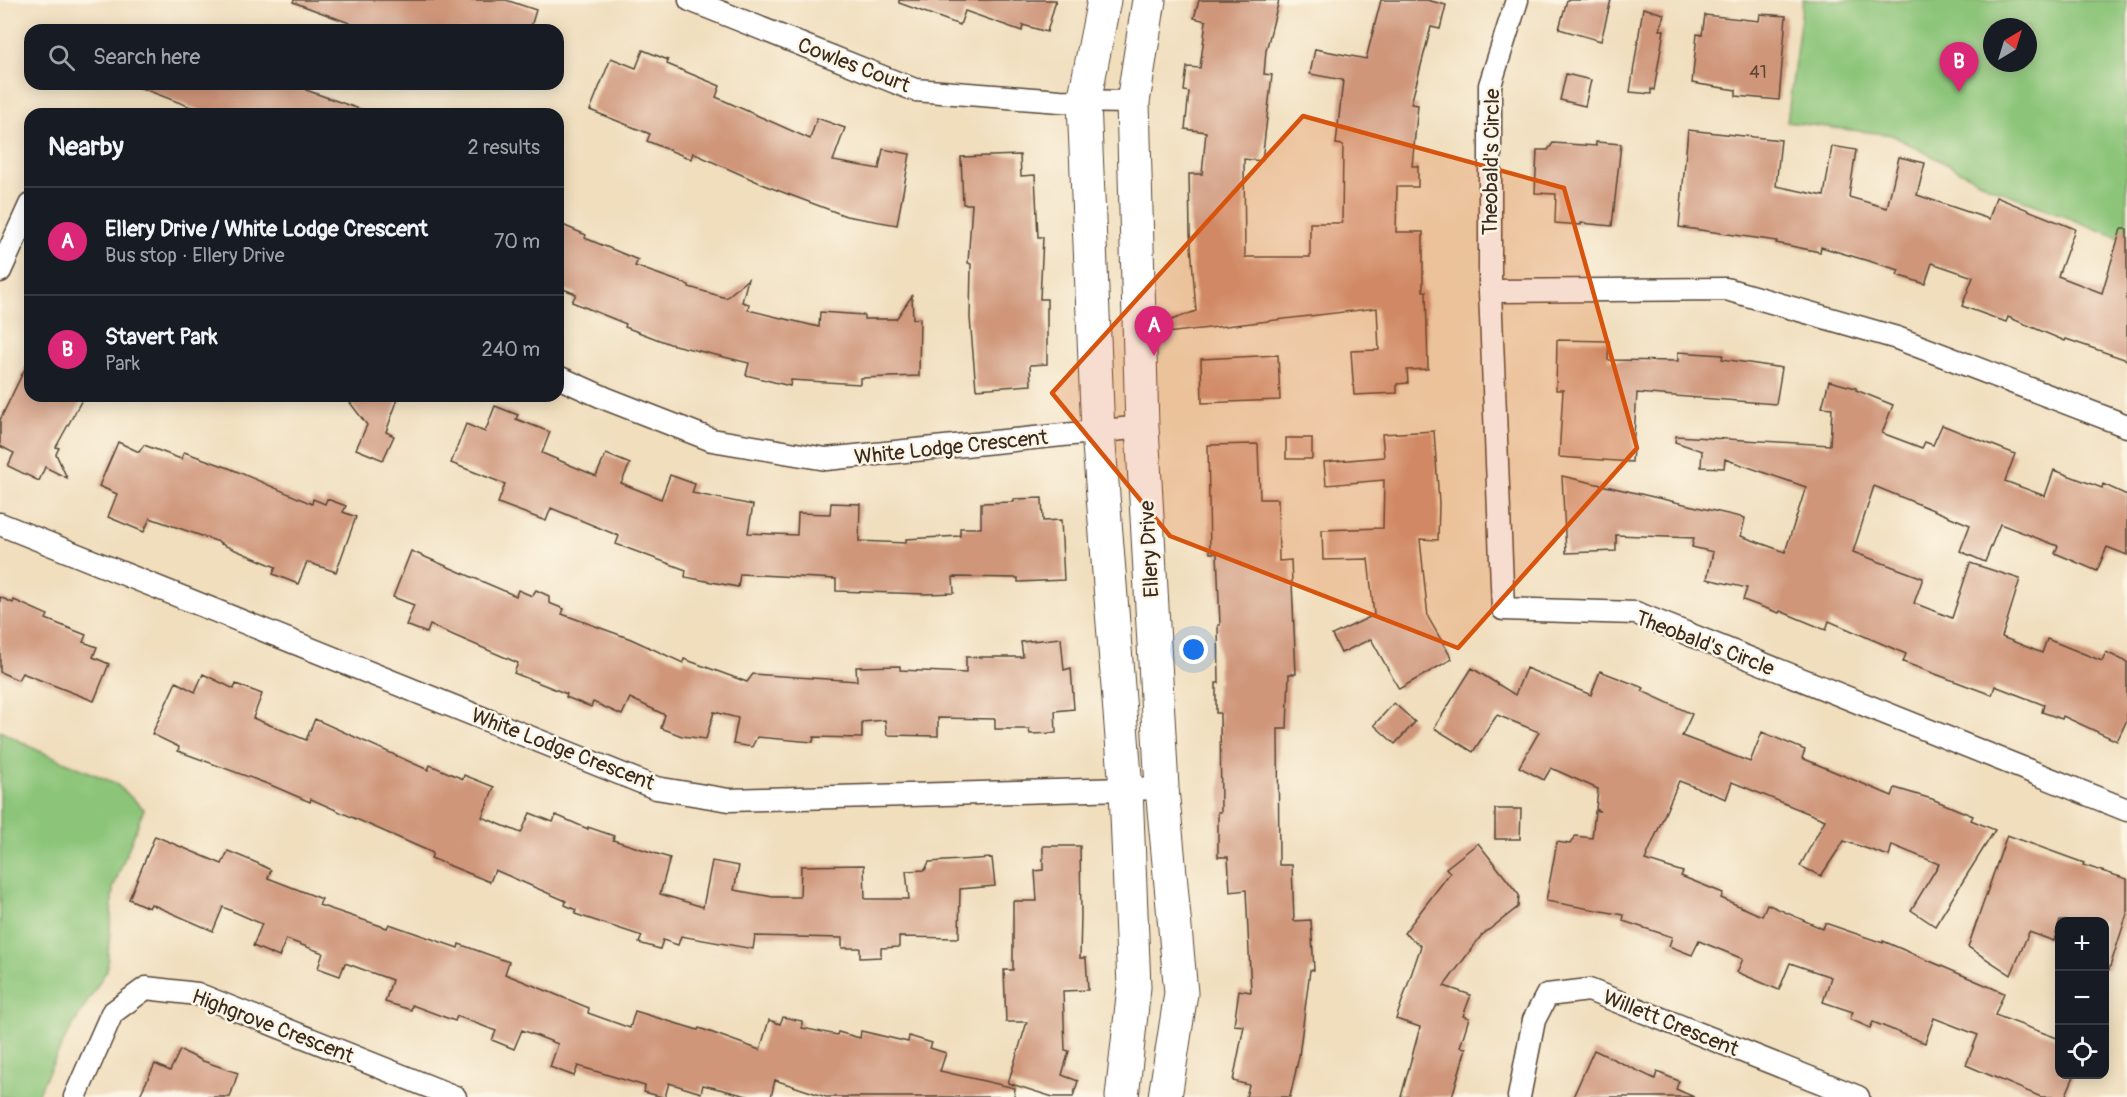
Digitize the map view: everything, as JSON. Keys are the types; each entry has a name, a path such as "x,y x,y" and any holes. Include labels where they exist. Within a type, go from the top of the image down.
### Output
{"street":[{"name":"Cowles Court","path":"690,0 915,90 1084,102 1133,102"},
{"name":"Ellery Drive","path":"1104,0 1084,102 1098,432 1126,789 1134,987 1122,1097"},
{"name":"Ellery Drive","path":"1149,0 1133,102 1142,427 1162,788 1181,993 1165,1097"},
{"name":"Theobald's Circle","path":"1517,0 1490,85 1490,291 1503,609 1636,613 2127,810"},
{"path":"0,271 24,219"},
{"path":"1490,291 1726,289 1897,338 2127,426"},
{"name":"White Lodge Crescent","path":"564,380 606,399 712,440 826,459 1142,427"},
{"name":"White Lodge Crescent","path":"0,524 656,788 729,800 1162,788"},
{"name":"Highgrove Crescent","path":"75,1097 112,1013 146,988 197,994 455,1097"},
{"name":"Willett Crescent","path":"1519,1097 1534,1020 1546,995 1588,990 1858,1097"}],"highlighted area":[{"path":"1303,116 1564,188 1637,448 1458,648 1170,536 1052,393"}],"green space":[{"path":"1803,0 2127,0 2127,241 1988,186 1892,135 1787,122"},
{"path":"0,731 37,750 115,783 144,809 113,888 107,970 67,1035 36,1097 0,1097"}],"building":[{"path":"294,0 506,0 536,10 532,24 352,24 293,2"},
{"path":"899,0 1056,0 1047,32 1023,25 1022,31 965,11 960,25 899,3"},
{"path":"1199,0 1279,0 1266,51 1264,74 1272,75 1262,161 1244,159 1245,257 1310,257 1310,223 1342,223 1343,145 1336,144 1343,80 1310,74 1315,49 1366,59 1381,0 1427,0 1446,5 1440,29 1431,27 1411,104 1418,105 1412,166 1418,166 1418,187 1397,187 1396,232 1423,232 1423,291 1426,291 1428,369 1407,370 1408,383 1397,384 1397,393 1354,395 1351,351 1379,350 1377,308 1158,334 1158,325 1196,311 1190,233 1189,174 1202,174 1206,132 1185,129 1189,92 1184,91 1187,67 1200,68 1206,21 1194,18"},
{"path":"1567,0 1611,0 1601,41 1559,29"},
{"path":"1643,8 1664,14 1660,30 1664,30 1654,90 1651,89 1651,94 1630,92"},
{"path":"1760,14 1786,16 1779,100 1736,96 1736,90 1692,83 1697,34 1702,35 1705,15 1759,21"},
{"path":"643,50 668,60 667,64 720,86 716,97 810,139 817,118 845,128 833,161 879,169 883,149 910,154 897,225 846,216 769,187 693,153 691,159 647,141 650,134 590,110 611,58 636,68"},
{"path":"1566,74 1591,80 1585,106 1560,100"},
{"path":"146,90 306,90 357,108 193,108"},
{"path":"1688,130 1781,140 1776,186 1824,196 1832,146 1856,150 1849,197 1887,208 1899,157 1925,163 1917,195 1989,219 1996,197 2075,229 2058,276 2102,293 2121,229 2127,229 2127,360 2066,339 2065,341 2008,317 2006,322 1962,306 1973,277 1932,263 1925,284 1897,275 1899,270 1821,247 1820,252 1776,243 1777,241 1679,227"},
{"path":"1596,142 1621,144 1612,226 1555,223 1556,194 1535,193 1537,150 1548,150 1553,143 1596,146"},
{"path":"1020,155 1021,176 1035,175 1038,237 1043,237 1040,299 1047,299 1047,364 1030,365 1031,385 976,389 970,318 971,264 968,263 972,204 963,204 961,157"},
{"path":"564,226 586,235 585,238 638,260 635,266 689,285 689,287 726,298 748,279 742,302 749,304 748,310 819,327 820,312 864,315 864,319 896,319 912,296 913,319 920,318 919,376 860,378 860,384 791,380 790,386 746,375 749,363 670,344 625,327 626,324 572,302 576,294 564,289"},
{"path":"1557,340 1609,341 1608,360 1678,361 1678,352 1723,355 1722,359 1782,368 1776,404 1637,393 1632,462 1559,457 1563,390 1556,390"},
{"path":"1278,355 1280,400 1202,403 1201,359"},
{"path":"24,370 24,402 81,402 56,447 59,448 56,454 67,478 45,467 39,481 8,466 14,453 0,446 0,420"},
{"path":"1829,381 1856,388 1856,390 1893,405 1882,433 1922,448 1925,442 1933,445 1942,425 2015,454 2005,481 2045,496 2054,470 2102,488 2103,484 2127,495 2127,555 2107,547 2097,571 2055,553 2058,546 2000,524 1985,562 1960,551 1970,525 1874,486 1853,552 1923,578 1914,603 1952,618 1970,563 2020,579 2002,637 2042,653 2047,639 2102,661 2106,652 2127,662 2127,720 2117,741 2063,716 2062,719 2042,712 2044,705 1995,686 1992,695 1903,662 1906,654 1829,621 1826,630 1780,611 1779,613 1743,600 1747,588 1707,579 1713,552 1692,547 1694,538 1616,535 1616,551 1566,553 1562,476 1745,518 1741,536 1785,552 1806,487 1725,459 1724,468 1701,467 1702,451 1675,442 1676,436 1830,445 1832,408 1822,407"},
{"path":"350,402 397,402 386,432 394,436 383,460 356,449 367,425"},
{"path":"495,406 518,415 516,419 550,432 542,453 596,476 606,454 630,464 621,483 661,499 670,475 695,484 692,493 753,505 748,533 797,535 798,513 830,514 831,503 860,504 859,541 906,543 906,539 960,536 960,528 981,528 981,503 1042,498 1043,521 1061,520 1064,580 1018,582 1018,578 953,577 954,593 926,594 836,591 836,579 740,574 738,587 685,577 686,570 616,544 619,536 551,508 546,521 498,503 505,484 451,463 466,424 485,432"},
{"path":"1434,431 1439,503 1438,540 1420,539 1428,617 1452,659 1399,689 1371,639 1341,653 1332,635 1374,615 1368,559 1323,560 1322,530 1383,528 1384,480 1326,485 1324,462 1384,457 1382,434"},
{"path":"1286,438 1312,438 1312,459 1286,459"},
{"path":"118,442 139,452 144,445 181,459 184,452 229,468 312,504 313,499 325,504 327,499 346,506 343,512 356,517 336,572 307,562 298,584 273,574 276,567 222,543 150,518 144,532 108,517 117,494 99,486"},
{"path":"1258,444 1260,499 1278,499 1279,561 1291,560 1296,674 1289,674 1287,729 1278,729 1279,865 1292,865 1294,921 1311,920 1314,970 1310,970 1299,1056 1290,1097 1246,1097 1249,1085 1233,1081 1244,1026 1234,1025 1239,990 1251,992 1246,890 1230,892 1228,857 1218,857 1218,812 1221,812 1220,713 1216,713 1216,683 1219,683 1218,625 1220,625 1217,553 1210,553 1208,445"},
{"path":"411,551 516,596 518,590 532,596 536,590 549,596 549,603 564,609 562,614 631,639 683,663 684,659 747,682 753,674 857,681 856,667 900,666 900,670 966,673 966,657 1023,657 1021,642 1061,638 1064,670 1071,668 1074,709 1055,711 1056,733 1030,734 1029,729 995,729 995,719 938,718 938,736 887,735 885,720 862,722 862,738 814,737 813,742 757,737 752,747 733,744 738,718 714,712 706,739 682,736 661,728 665,715 630,698 622,715 593,702 591,707 566,697 567,694 514,673 518,663 430,625 427,633 406,625 414,605 393,597"},
{"path":"0,597 13,603 14,600 48,615 46,619 86,635 83,642 97,647 93,657 109,664 94,701 22,673 18,680 0,672"},
{"path":"1472,668 1515,695 1526,668 1591,695 1600,671 1644,688 1642,691 1692,714 1682,736 1750,762 1762,732 1805,750 1802,758 1892,796 1895,788 1932,799 1973,816 1971,820 1995,830 1935,926 1911,910 1939,864 1892,845 1889,856 1844,841 1821,876 1800,866 1825,820 1732,782 1726,799 1679,781 1645,860 1683,872 1681,876 1723,893 1721,898 1762,916 1767,904 1823,929 1825,923 1883,943 1883,941 2004,993 1995,1015 2055,1037 2055,1079 2073,1079 2065,1097 2041,1097 1966,1065 1978,1035 1934,1018 1925,1043 1873,1022 1870,1028 1850,1019 1853,1012 1823,1002 1831,977 1790,963 1779,990 1737,972 1743,959 1699,941 1692,955 1669,946 1672,937 1623,921 1624,915 1546,901 1557,842 1570,844 1575,836 1592,838 1595,811 1600,811 1596,809 1598,789 1551,768 1544,780 1519,767 1539,732 1497,715 1473,752 1434,728"},
{"path":"203,674 234,689 236,684 262,694 253,718 306,740 315,719 428,770 430,765 463,779 464,775 494,787 482,817 521,833 530,813 553,822 556,815 588,829 588,827 614,836 613,840 670,858 660,894 703,907 712,861 739,866 734,890 773,897 800,897 801,866 864,865 865,899 909,899 906,871 925,870 929,862 992,858 995,886 960,889 959,938 899,937 899,947 881,948 881,957 860,958 860,948 842,948 842,938 755,936 753,949 681,936 678,945 663,940 660,949 639,943 642,936 575,914 576,910 565,905 566,901 495,870 490,882 431,858 433,853 311,799 310,802 178,751 179,747 152,734 176,682 195,692"},
{"path":"1394,703 1415,722 1395,744 1374,725"},
{"path":"1495,809 1521,809 1520,839 1495,839"},
{"path":"2007,835 2084,863 2083,865 2127,879 2127,914 2109,970 2109,917 2055,917 2054,941 2029,932 2011,975 1968,947"},
{"path":"155,836 222,864 228,851 271,870 268,878 322,899 319,905 387,928 389,924 458,948 459,944 509,962 505,974 589,1008 588,1013 630,1028 635,1011 698,1030 699,1028 760,1050 769,1020 780,1024 783,1017 802,1021 802,1028 837,1035 838,1032 860,1038 861,1031 908,1042 909,1036 932,1043 930,1048 946,1053 940,1071 1015,1088 1014,1097 826,1097 775,1080 771,1097 751,1097 703,1085 701,1093 669,1083 665,1097 662,1097 644,1092 645,1086 578,1066 574,1076 550,1067 558,1044 522,1030 514,1049 492,1040 496,1031 457,1016 455,1021 412,1005 411,1010 385,1002 392,980 345,963 340,976 318,968 323,953 286,939 279,957 253,946 262,924 223,907 213,931 151,904 149,908 129,899"},
{"path":"1478,843 1519,895 1518,907 1481,936 1444,986 1471,995 1463,1016 1469,1018 1460,1047 1466,1048 1452,1097 1401,1097 1420,1027 1396,1019 1421,946 1404,933 1450,873 1446,868"},
{"path":"1043,846 1080,846 1080,958 1086,958 1088,990 1063,991 1065,1050 1069,1051 1062,1075 1078,1081 1073,1097 1053,1097 1008,1083 1027,1022 1006,1022 1004,970 1013,970 1013,901 1037,901 1035,871 1043,870"},
{"path":"180,1050 238,1073 230,1097 139,1097 155,1064 170,1071"},
{"path":"1594,1050 1655,1079 1657,1072 1679,1081 1676,1089 1694,1097 1573,1097"}],"place":[{"name":"Stavert Park","path":"1959,92"},
{"name":"Ellery Drive / White Lodge Crescent","path":"1154,356"}]}
